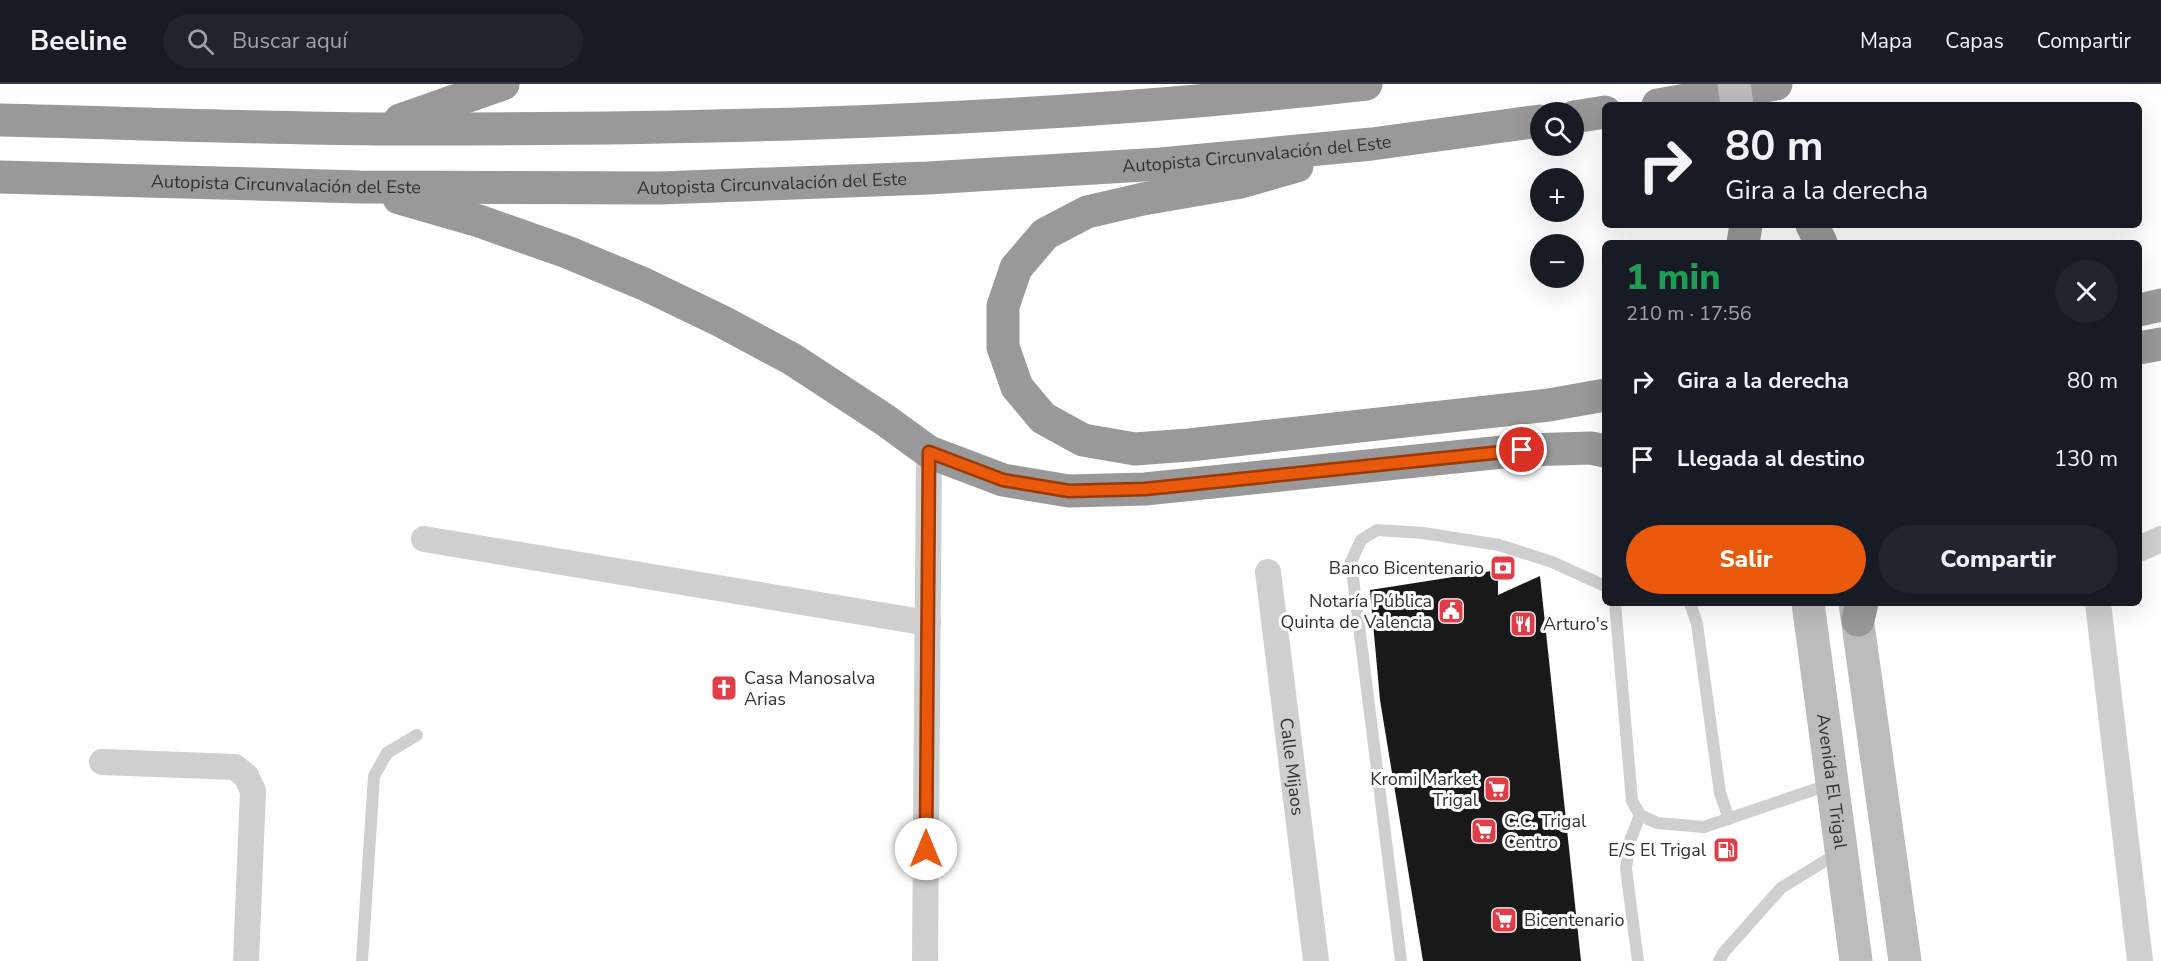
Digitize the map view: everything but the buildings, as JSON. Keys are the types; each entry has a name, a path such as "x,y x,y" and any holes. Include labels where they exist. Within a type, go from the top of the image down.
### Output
{"highway":[{"path":"375,129 503,84"},
{"path":"0,120 375,129 661,127 925,120 1157,106 1364,84"},
{"path":"1675,102 1777,84"},
{"path":"1584,115 1602,112"},
{"name":"Autopista Circunvalación del Este","path":"0,177 360,187 660,188 928,178 1161,164 1372,144 1530,122"},
{"path":"1372,144 1241,182 1143,199 1087,212 1045,234 1016,268 1003,306 1003,347 1017,387 1043,418 1083,440 1135,448 1189,445 1537,406 1602,395"},
{"path":"360,187 479,221 567,252 644,284 792,358 929,452 1003,480 1069,491 1145,489 1522,450 1591,448 1602,450"},
{"path":"2142,309 2161,305"},
{"path":"2142,347 2161,344"}],"street":[{"path":"1734,84 1737,102"},
{"path":"1777,84 1781,102"},
{"path":"925,961 929,452"},
{"path":"2142,548 2161,538"},
{"path":"424,539 928,623"},
{"name":"Calle Mijaos","path":"1268,572 1316,961"},
{"name":"Avenida El Trigal","path":"1808,606 1856,961"},
{"path":"2097,606 2140,961"},
{"path":"1858,609 1905,961"},
{"path":"102,762 235,767 246,776 253,791 246,961"}],"lane":[{"path":"1401,961 1351,562 1361,540 1377,530 1423,533 1498,545 1552,562 1602,585"},
{"path":"1615,606 1632,801 1640,815 1658,823 1704,827 1832,784"},
{"path":"1691,606 1697,624 1720,793 1729,819"},
{"path":"362,961 374,776 387,753 417,735"},
{"path":"1638,961 1626,869 1630,841 1640,815"},
{"path":"1719,961 1724,952 1781,888 1841,851"}],"place":[{"name":"Banco Bicentenario","path":"1503,568"},
{"name":"Notaría Pública Quinta de Valencia","path":"1451,611"},
{"name":"Arturo's","path":"1523,624"},
{"name":"Casa Manosalva Arias","path":"724,688"},
{"name":"Kromi Market Trigal","path":"1497,789"},
{"name":"C.C. Trigal Centro","path":"1484,831"},
{"name":"E/S El Trigal","path":"1726,850"},
{"name":"Bicentenario","path":"1504,920"}],"route":[{"path":"926,849 929,452 1003,480 1069,491 1145,489 1522,450"}]}
